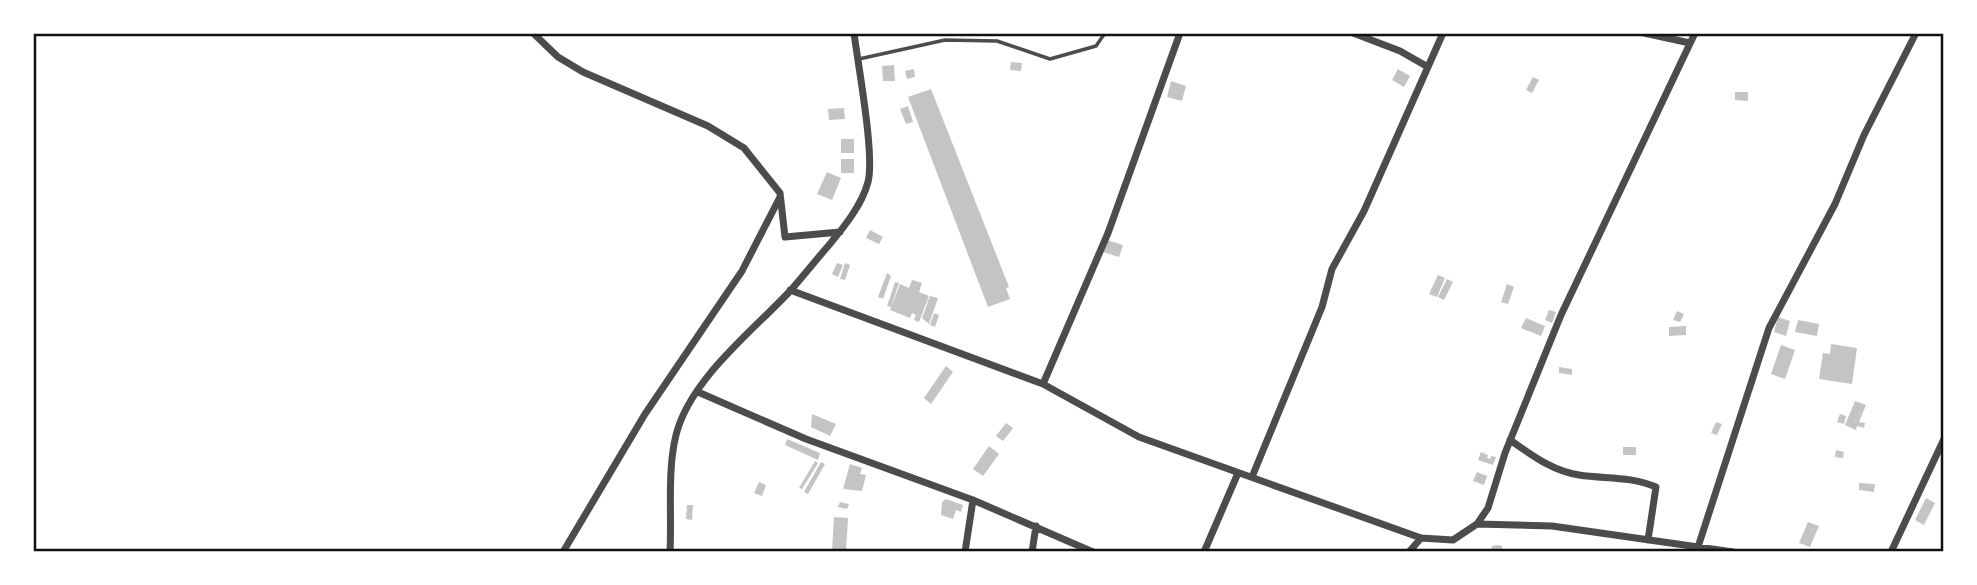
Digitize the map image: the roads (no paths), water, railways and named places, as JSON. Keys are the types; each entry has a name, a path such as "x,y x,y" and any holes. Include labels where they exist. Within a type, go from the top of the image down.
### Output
{"street":[{"path":"533,33 558,57 583,72 708,126 744,148 780,197 785,237 839,232"},
{"path":"670,552 671,458 679,426 698,392 741,339 790,290 839,232 858,204 869,180 869,158 854,33"},
{"path":"1043,384 1108,233 1180,33"},
{"path":"1353,33 1400,51 1428,67"},
{"path":"1252,477 1312,332 1332,269 1364,211 1443,33"},
{"path":"1644,33 1690,43"},
{"path":"790,290 1043,384 1139,438 1421,538 1453,540 1477,524 1488,508 1510,440 1561,315 1695,33"},
{"path":"1698,547 1769,328 1835,204 1864,135 1916,33"},
{"path":"563,552 645,414 742,271 780,197"},
{"path":"698,392 806,439 973,500 1093,552"},
{"path":"1891,552 1944,439"},
{"path":"1510,440 1550,467 1578,475 1637,479 1656,487 1648,540"},
{"path":"1204,552 1238,473"},
{"path":"965,552 973,500"},
{"path":"1477,524 1552,526 1648,540 1668,548 1698,547 1734,552"},
{"path":"1032,552 1036,526"},
{"path":"1409,552 1421,538"}],"lane":[{"path":"857,60 945,40 997,41 1049,59 1096,46 1105,33"}]}
